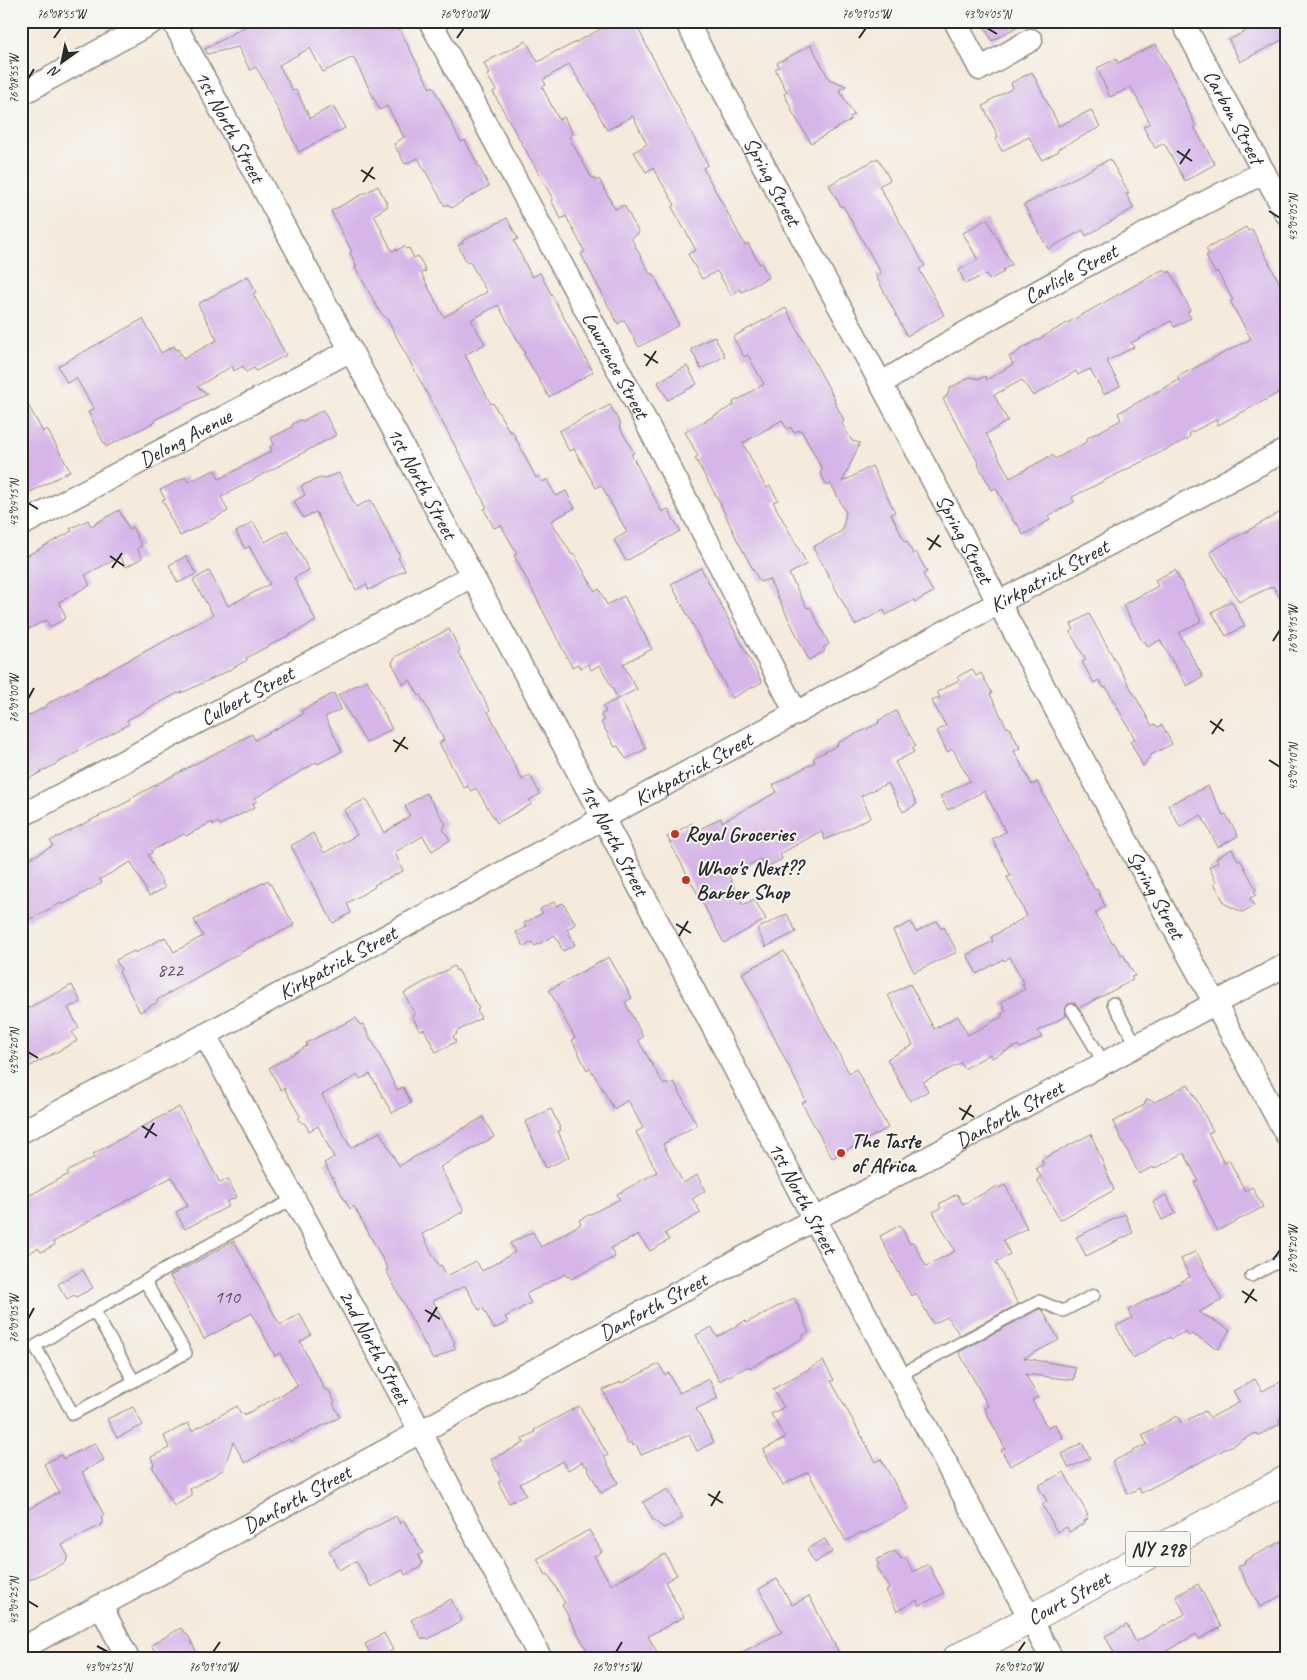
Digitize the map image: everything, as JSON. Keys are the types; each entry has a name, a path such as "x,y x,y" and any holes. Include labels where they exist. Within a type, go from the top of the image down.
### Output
{"main road":[{"name":"Court Street","path":"956,1659 1286,1480"}],"street":[{"path":"21,94 154,21"},
{"name":"1st North Street","path":"174,21 603,818 814,1219 1052,1659"},
{"name":"Lawrence Street","path":"430,21 642,414 796,713"},
{"name":"Spring Street","path":"686,21 1214,1004 1286,1134"},
{"path":"955,21 980,69 1031,40"},
{"name":"Carbon Street","path":"1182,21 1286,213"},
{"name":"Carlisle Street","path":"882,383 937,348 1088,263 1264,172"},
{"name":"Delong Avenue","path":"21,526 351,350"},
{"name":"Kirkpatrick Street","path":"21,1132 205,1035 998,603 1286,450"},
{"name":"Culbert Street","path":"21,816 472,576"},
{"name":"Danforth Street","path":"21,1649 1286,965"},
{"name":"2nd North Street","path":"205,1035 541,1659"},
{"path":"101,1606 128,1659"}],"lane":[{"path":"1113,1003 1137,1046"},
{"path":"1072,1010 1104,1063"},
{"path":"145,1281 186,1353 73,1414 35,1346 145,1281 294,1199"},
{"path":"1251,1276 1286,1258"},
{"path":"900,1375 1039,1301 1063,1311 1094,1295"},
{"path":"94,1311 134,1381"}],"building":[{"path":"255,21 395,21 430,88 433,86 461,142 465,140 489,186 451,208 448,204 445,206 418,158 405,164 394,144 404,137 387,106 380,110 353,57 323,72 310,48 279,65 293,91 296,90 310,118 333,106 345,128 299,152 263,79 256,67 250,70 238,47 207,54 205,49"},
{"path":"616,21 634,21 708,165 703,168 745,245 748,243 759,264 761,263 769,277 742,292 740,289 731,295 717,271 702,279 688,254 696,250 672,207 675,205 653,168 646,172 634,152 647,144 633,116 607,130 569,64 543,80 546,85 542,87 559,120 564,117 573,134 569,137 592,178 594,177 596,181 599,179 615,209 624,205 639,233 631,238 650,274 653,273 679,325 639,347 624,320 618,324 581,254 585,252 566,216 561,219 551,200 553,199 493,92 496,90 487,75 489,74 484,63 526,41 538,62"},
{"path":"981,21 1027,21 992,41"},
{"path":"1265,21 1282,21 1286,29 1286,38 1240,62 1229,40"},
{"path":"1156,44 1186,103 1196,126 1194,127 1215,164 1185,181 1164,143 1155,148 1143,127 1150,123 1131,87 1110,97 1097,68 1116,59 1118,63"},
{"path":"811,45 829,79 846,86 839,90 854,115 850,117 851,120 811,143 791,110 784,94 787,92 775,69 779,67 777,63"},
{"path":"1032,72 1059,126 1091,110 1100,127 1058,149 1059,151 1042,160 1029,137 1002,151 996,140 998,136 983,106 1013,88 1011,83"},
{"path":"878,158 890,180 879,186 925,266 919,269 944,315 907,336 876,276 881,273 829,185"},
{"path":"1110,159 1129,193 1126,194 1134,208 1086,236 1083,230 1048,249 1024,205"},
{"path":"378,186 388,206 374,215 392,251 396,249 396,251 404,246 406,249 409,248 414,258 418,256 426,271 421,273 444,317 487,292 470,262 467,263 458,245 463,243 462,241 507,218 518,239 514,241 532,277 540,273 593,372 549,397 498,305 471,320 485,344 465,355 491,404 493,403 510,432 512,431 536,478 539,476 542,482 547,480 556,496 566,491 575,508 551,521 572,555 574,554 595,591 599,589 607,605 624,596 652,649 623,664 637,689 620,698 646,749 626,759 618,746 615,747 601,722 604,721 601,714 606,712 603,706 618,699 600,665 591,670 588,664 581,668 578,664 572,667 514,555 517,554 501,525 494,528 484,509 487,508 469,472 387,319 380,312 355,267 357,266 350,253 352,252 331,211"},
{"path":"987,219 1012,265 989,280 986,274 965,284 959,270 978,260 963,233"},
{"path":"1246,227 1248,231 1252,229 1285,294 1279,297 1286,309 1286,389 1218,425 1216,420 1190,433 1189,438 1072,497 1074,502 1048,516 1050,520 1023,535 996,488 992,490 943,399 947,396 950,388 970,377 980,379 985,376 987,380 1013,364 1009,357 1019,350 1164,269 1167,273 1170,271 1189,307 1190,311 1187,312 1191,318 1174,327 1171,321 1131,343 1134,347 1107,361 1120,386 1104,394 1090,369 1078,375 1076,371 1033,396 1022,380 994,395 1008,421 986,434 1010,478 1052,455 1055,459 1088,441 1087,438 1121,420 1118,413 1179,380 1177,377 1251,339 1230,301 1233,300 1217,271 1215,273 1206,256 1209,254 1206,249"},
{"path":"248,276 256,292 253,294 286,355 256,371 254,368 246,372 243,366 234,371 232,366 197,387 208,394 154,420 155,422 106,447 88,412 94,409 76,378 67,383 58,366 143,319 161,353 174,346 176,350 178,349 183,359 217,340 198,304"},
{"path":"786,308 835,400 844,420 842,424 852,441 860,443 842,482 872,466 895,512 891,514 905,542 907,541 913,554 916,552 927,572 923,574 933,592 886,615 884,610 855,625 813,547 842,531 846,513 831,484 827,486 820,472 823,470 801,430 793,432 791,427 787,429 782,420 743,443 766,488 770,486 778,500 773,502 807,564 789,574 807,608 810,607 829,644 823,648 825,651 809,660 769,579 760,582 737,540 720,503 695,458 698,456 685,432 734,405 733,402 764,384 748,355 744,357 733,337"},
{"path":"714,336 725,356 701,369 691,349"},
{"path":"687,366 697,384 668,400 658,382"},
{"path":"21,392 43,432 47,429 70,471 21,497"},
{"path":"610,405 634,453 631,454 662,512 668,509 680,531 626,561 614,540 627,532 601,485 596,488 574,449 569,451 559,431"},
{"path":"323,410 336,435 221,497 228,511 180,536 162,500 165,499 160,490 186,477 188,482 215,470 219,479 272,451 270,447 274,444 271,438 292,427 293,424 300,420 303,421"},
{"path":"339,473 356,507 371,500 400,556 398,558 405,570 369,590 366,584 356,590 316,512 303,518 294,501 305,495 301,486"},
{"path":"1286,509 1286,608 1273,586 1239,602 1210,552"},
{"path":"119,510 129,529 132,527 142,546 137,548 142,558 126,567 120,557 85,575 90,585 59,602 66,618 50,627 46,620 21,633 21,559 88,520 91,526"},
{"path":"253,522 265,542 287,530 309,570 294,578 316,621 246,658 247,660 222,674 178,693 127,720 129,724 21,783 21,720 47,706 47,704 213,615 193,580 209,571 228,606 270,584 249,546 245,549 236,532"},
{"path":"186,556 196,574 178,583 169,565"},
{"path":"701,568 762,682 732,698 671,584"},
{"path":"1175,570 1201,621 1179,633 1203,677 1187,686 1160,640 1148,647 1145,641 1143,643 1123,605 1158,586 1155,580"},
{"path":"1231,601 1245,626 1226,636 1212,612"},
{"path":"1089,614 1152,726 1155,724 1157,727 1162,725 1172,744 1151,755 1143,766 1130,741 1135,739 1106,687 1104,688 1099,680 1094,683 1082,662 1086,660 1070,632 1074,630 1071,624"},
{"path":"449,629 460,650 458,652 490,710 488,712 522,780 530,775 540,794 529,800 532,804 497,823 476,788 471,791 468,786 464,788 439,743 444,740 420,695 410,680 403,684 392,663 395,657"},
{"path":"972,669 976,676 981,673 1007,728 1009,727 1020,748 1014,751 1032,785 1037,782 1095,890 1097,889 1105,906 1095,913 1112,943 1114,942 1121,955 1123,954 1135,976 1131,977 1133,980 1079,1008 1075,1003 1068,1004 1065,1010 1066,1016 1038,1031 1042,1037 1020,1048 1018,1045 992,1058 990,1054 964,1069 961,1063 923,1082 928,1091 910,1101 887,1059 913,1045 888,995 910,984 934,1029 958,1016 968,1035 1003,1016 1001,1014 1006,1011 1001,1002 1025,989 1022,984 1024,983 1010,957 977,974 967,955 993,941 991,937 1027,916 1007,877 1011,876 992,839 1006,832 984,791 948,810 940,796 970,781 953,749 947,752 937,731 946,726 932,701 940,697 937,692 959,680 957,677"},
{"path":"367,680 392,729 366,743 338,695"},
{"path":"334,693 341,709 325,717 342,751 318,764 317,762 255,798 257,801 253,803 255,807 220,825 218,822 213,825 212,822 151,851 152,853 148,855 165,888 149,896 131,862 100,879 102,883 62,905 61,903 28,920 21,908 21,869 28,865 25,861 53,846 50,841 131,800 157,784 252,734 255,740 257,739 303,714 301,711"},
{"path":"896,711 916,746 912,748 914,752 895,762 917,804 903,812 888,783 861,796 871,817 825,840 821,831 780,854 782,859 765,868 760,859 729,876 743,905 754,899 766,919 724,943 667,837 692,823 696,831 721,818 722,822 777,792 773,785 815,762 813,758 838,745 837,743 879,723 878,721"},
{"path":"1208,786 1223,815 1226,814 1238,836 1218,847 1201,815 1180,827 1168,805"},
{"path":"426,793 446,824 443,829 450,840 432,851 423,836 395,852 403,871 374,885 375,887 347,903 351,913 333,923 291,846 313,833 324,853 357,835 344,810 366,799 384,833 410,816 405,806"},
{"path":"1232,849 1238,860 1241,861 1256,889 1254,892 1256,895 1250,898 1254,906 1242,912 1225,904 1214,883 1216,882 1209,867 1218,862 1216,858"},
{"path":"268,880 294,925 245,950 157,1000 158,1002 140,1012 119,972 121,970 116,960 134,951 135,953 165,937 174,952 203,936 194,920"},
{"path":"554,902 556,906 563,903 576,924 567,929 575,945 563,951 555,935 535,946 532,942 524,947 516,932 526,927 524,923 543,913 540,909"},
{"path":"787,914 796,932 766,947 757,929"},
{"path":"937,921 941,929 944,927 957,952 914,972 893,931 911,922 916,932"},
{"path":"784,951 849,1073 856,1069 888,1128 832,1158 802,1103 806,1101 742,973"},
{"path":"609,957 632,998 625,1002 643,1037 638,1040 664,1085 674,1082 697,1125 663,1144 683,1183 697,1175 705,1191 692,1199 701,1213 665,1233 669,1240 650,1251 638,1235 611,1248 615,1257 571,1279 565,1274 526,1294 531,1303 505,1317 508,1322 494,1329 483,1308 479,1310 465,1286 433,1301 456,1348 433,1360 354,1206 350,1209 324,1163 334,1157 318,1126 309,1131 305,1124 298,1120 300,1116 284,1088 281,1090 269,1068 307,1046 306,1043 356,1018 360,1025 363,1024 397,1090 403,1087 411,1103 392,1113 370,1074 360,1079 358,1075 322,1095 351,1148 380,1132 399,1166 483,1117 494,1137 440,1167 464,1211 422,1234 439,1266 441,1265 447,1276 476,1261 482,1271 515,1252 510,1243 533,1232 541,1247 581,1224 579,1220 620,1199 617,1194 657,1172 636,1132 643,1128 628,1100 614,1109 590,1068 587,1070 572,1040 575,1038 549,990"},
{"path":"454,966 479,1009 477,1010 481,1018 456,1032 457,1034 453,1036 456,1042 436,1052 424,1029 420,1031 412,1016 415,1015 404,993"},
{"path":"72,985 81,1002 68,1008 79,1028 72,1032 77,1041 21,1071 21,1012"},
{"path":"1188,1084 1213,1131 1208,1133 1224,1163 1229,1160 1245,1191 1252,1187 1263,1207 1217,1231 1194,1182 1198,1180 1184,1153 1154,1169 1153,1167 1139,1174 1113,1122 1144,1105 1147,1099 1155,1102"},
{"path":"179,1107 220,1183 228,1179 237,1197 226,1202 229,1206 185,1229 176,1212 188,1206 172,1177 92,1219 53,1242 55,1245 41,1252 38,1248 21,1258 21,1200 69,1174 67,1172 95,1157 93,1154"},
{"path":"551,1109 561,1130 558,1131 569,1157 546,1168 525,1122"},
{"path":"1091,1134 1114,1190 1060,1220 1037,1180 1041,1177 1036,1168 1044,1164 1041,1160"},
{"path":"1005,1185 1027,1228 1003,1240 1010,1254 996,1262 1018,1304 960,1335 947,1317 933,1324 916,1293 912,1296 907,1289 880,1236 900,1225 910,1244 913,1242 926,1266 955,1251 933,1212 941,1208 939,1204 957,1194 963,1204 998,1186 999,1188"},
{"path":"1166,1195 1176,1213 1162,1220 1153,1202"},
{"path":"1125,1214 1133,1233 1086,1256 1076,1237"},
{"path":"234,1241 280,1325 300,1314 311,1335 300,1342 325,1390 328,1389 335,1402 333,1403 340,1417 290,1442 289,1439 281,1442 245,1463 233,1442 223,1470 190,1489 192,1496 174,1506 152,1466 154,1465 151,1457 169,1448 164,1436 188,1423 192,1431 237,1406 241,1414 243,1413 244,1415 298,1386 280,1353 275,1356 252,1313 204,1339 170,1276"},
{"path":"1196,1251 1222,1300 1199,1312 1230,1330 1218,1349 1192,1334 1189,1336 1186,1331 1171,1339 1170,1337 1133,1358 1116,1326 1132,1318 1128,1310 1190,1277 1181,1259"},
{"path":"83,1270 93,1288 76,1297 74,1295 67,1299 58,1284"},
{"path":"794,1298 809,1332 802,1336 803,1338 750,1368 749,1366 719,1381 696,1335 712,1327 717,1337 745,1321 746,1323"},
{"path":"1039,1309 1043,1311 1059,1340 1024,1358 1075,1367 1074,1380 1025,1374 1038,1397 1032,1400 1047,1427 1055,1424 1063,1438 1010,1466 1001,1450 1005,1448 984,1408 988,1406 959,1352"},
{"path":"823,1361 834,1380 831,1381 876,1462 881,1459 909,1509 846,1541 808,1472 783,1485 763,1450 785,1438 771,1414 784,1407 773,1389"},
{"path":"659,1364 665,1375 669,1373 679,1393 709,1379 718,1398 696,1409 714,1442 697,1451 689,1435 641,1455 636,1444 633,1446 631,1442 628,1444 603,1390 622,1383"},
{"path":"1255,1379 1262,1391 1286,1379 1286,1414 1279,1418 1280,1424 1259,1435 1256,1433 1141,1493 1139,1488 1128,1494 1112,1462 1147,1444 1142,1435 1177,1416 1181,1423 1205,1411 1210,1418 1240,1402 1233,1391"},
{"path":"579,1406 608,1455 604,1457 618,1483 601,1493 586,1465 582,1462 568,1470 563,1461 520,1484 526,1495 509,1503 498,1482 501,1480 491,1459 524,1443 522,1439 535,1432 534,1430"},
{"path":"133,1407 143,1425 117,1438 107,1419"},
{"path":"95,1443 104,1460 82,1472 104,1515 101,1517 103,1522 101,1525 62,1545 68,1556 66,1562 21,1584 21,1513 59,1492 44,1464 61,1455 63,1459"},
{"path":"1082,1443 1090,1458 1069,1468 1062,1454"},
{"path":"1064,1472 1088,1515 1086,1516 1088,1519 1084,1521 1085,1523 1069,1532 1067,1527 1057,1532 1042,1504 1047,1501 1038,1486"},
{"path":"668,1489 683,1518 664,1528 653,1520 643,1502"},
{"path":"396,1516 400,1524 404,1521 423,1553 418,1555 423,1564 420,1565 421,1567 405,1575 403,1570 371,1587 356,1561 339,1570 329,1551"},
{"path":"589,1530 602,1552 594,1556 611,1585 665,1554 677,1575 665,1582 684,1617 648,1636 661,1659 592,1659 562,1605 565,1603 537,1559"},
{"path":"825,1539 832,1552 814,1563 807,1549"},
{"path":"1286,1539 1286,1593 1260,1607 1238,1567 1245,1563 1244,1561"},
{"path":"895,1551 901,1559 905,1557 913,1572 928,1564 944,1593 919,1606 917,1600 897,1611 886,1591 889,1589 877,1566 879,1565 876,1560"},
{"path":"777,1579 792,1605 809,1596 839,1653 829,1659 728,1659 782,1632 759,1589"},
{"path":"1198,1584 1221,1627 1199,1639 1196,1634 1153,1659 1106,1659 1115,1654 1105,1636 1127,1625 1136,1642 1185,1614 1176,1596"},
{"path":"451,1599 462,1621 428,1639 422,1639 411,1620"},
{"path":"181,1628 189,1637 200,1659 160,1659 151,1645"},
{"path":"384,1633 393,1650 378,1659 373,1659 365,1644"}],"place":[{"name":"Royal Groceries","path":"675,834"},
{"name":"Whoo's Next?? Barber Shop","path":"686,880"},
{"name":"The Taste of Africa","path":"841,1153"}]}
